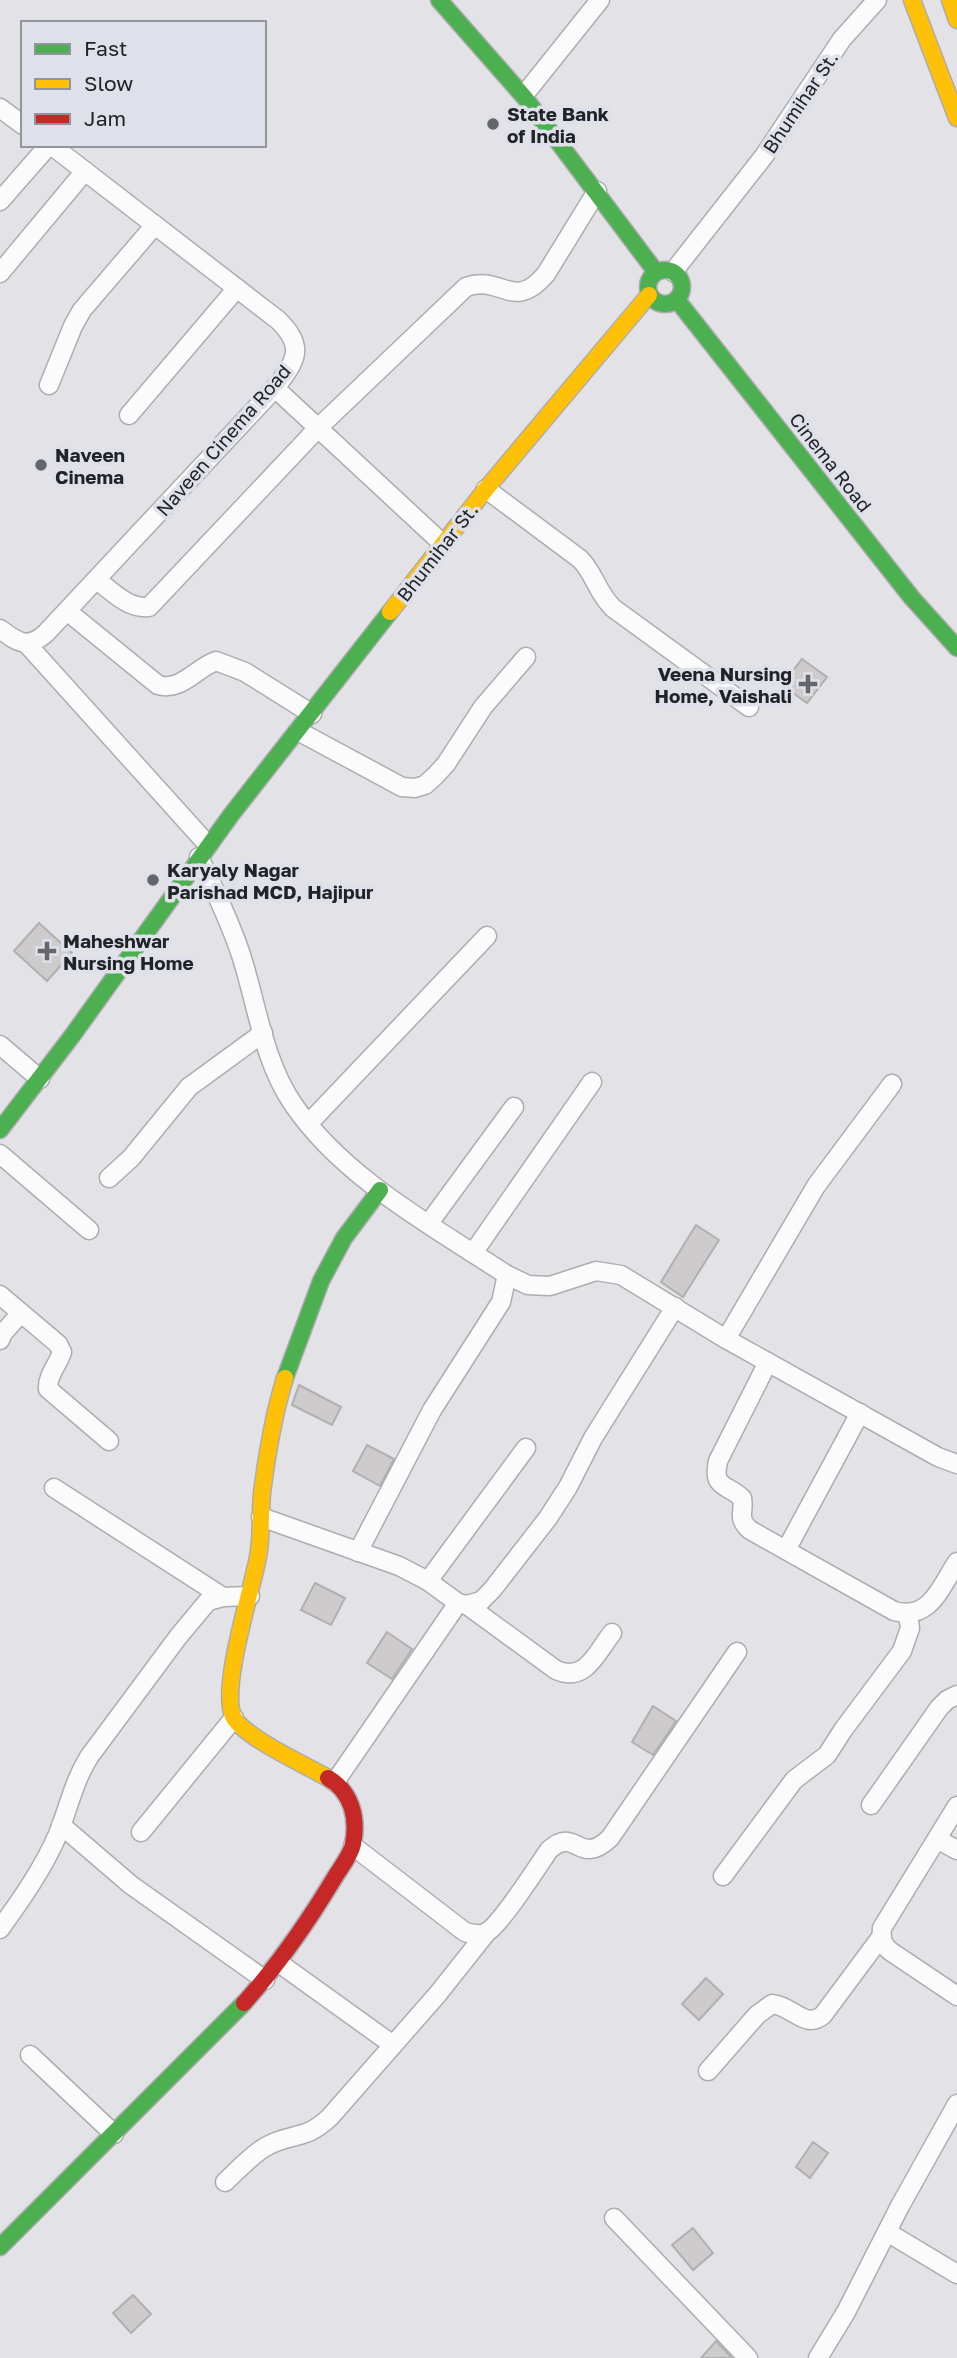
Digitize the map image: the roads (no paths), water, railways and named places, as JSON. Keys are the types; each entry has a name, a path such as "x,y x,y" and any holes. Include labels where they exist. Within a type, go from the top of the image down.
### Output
{"street":[{"path":"439,0 524,95 597,191 664,272 677,275 682,285 677,300 664,305 649,295 647,284 664,272"},
{"path":"524,95 600,0"},
{"name":"Bhumihar St.","path":"664,272 764,156 842,39 877,0"},
{"path":"912,0 957,118"},
{"path":"950,0 957,20"},
{"path":"0,108 21,124"},
{"path":"0,201 48,147"},
{"name":"Naveen Cinema Road","path":"32,642 97,580 275,388 290,368 297,351 292,334 237,288 53,147"},
{"path":"0,273 85,171"},
{"path":"97,580 131,605 149,607 319,427 466,287 485,284 513,292 526,292 536,286 597,191"},
{"path":"49,385 82,310 155,225"},
{"path":"129,415 237,288"},
{"name":"Bhumihar St.","path":"0,1130 40,1079 203,851 486,489 649,295"},
{"name":"Cinema Road","path":"677,300 912,598 957,648"},
{"path":"275,388 443,544"},
{"path":"486,489 590,568 602,597 613,608 749,707"},
{"path":"67,611 158,685 167,688 178,686 203,666 216,661 245,672 312,714"},
{"path":"0,629 13,639 32,642 203,851 241,955 279,1078 293,1104 334,1152 380,1190 507,1275 528,1285 550,1286 596,1270 621,1275 726,1339 938,1457 957,1464"},
{"path":"298,731 402,787 415,788 425,785 446,764 483,707 526,657"},
{"path":"309,1123 487,936"},
{"path":"108,1178 131,1158 188,1087 263,1033"},
{"path":"0,1045 40,1079"},
{"path":"473,1253 592,1082"},
{"path":"726,1339 816,1186 892,1084"},
{"path":"429,1223 514,1107"},
{"path":"0,1154 89,1230"},
{"path":"0,2247 265,1980 329,1890 353,1846 354,1812 347,1795 335,1782 253,1736 234,1717 231,1695 233,1663 259,1554 273,1418 293,1353 321,1281 344,1238 380,1190"},
{"path":"358,1552 432,1410 500,1302 507,1275"},
{"path":"0,1295 58,1344 62,1352 47,1380 48,1389 109,1441"},
{"path":"335,1782 463,1604 481,1601 492,1590 548,1518 568,1487 593,1438 675,1307"},
{"path":"0,1340 21,1313"},
{"path":"768,1362 718,1461 716,1472 717,1480 742,1498 743,1523 894,1611 908,1615 921,1611 931,1602 957,1562"},
{"path":"786,1550 860,1413"},
{"path":"428,1581 526,1448"},
{"path":"54,1488 223,1597"},
{"path":"261,1517 399,1566 428,1581 567,1675 577,1674 584,1669 612,1633"},
{"path":"0,1928 47,1856 61,1825 76,1778 89,1757 201,1608 208,1601 223,1597 250,1596"},
{"path":"723,1876 794,1780 827,1755 902,1651 910,1628 908,1615"},
{"path":"225,2182 263,2147 306,2135 317,2129 498,1922 549,1850 559,1841 567,1841 590,1850 600,1847 610,1838 737,1652"},
{"path":"871,1805 939,1708 947,1699 957,1695"},
{"path":"141,1832 234,1717"},
{"path":"957,1806 882,1928 881,1937 890,1951 957,1996"},
{"path":"61,1825 131,1885 265,1980"},
{"path":"937,1839 957,1850"},
{"path":"353,1846 465,1932 476,1935 487,1932"},
{"path":"708,2071 757,2015 772,2004 782,2005 808,2021 816,2021 881,1937"},
{"path":"279,1963 393,2045"},
{"path":"30,2055 114,2134"},
{"path":"818,2358 846,2312 957,2104"},
{"path":"614,2218 748,2358"},
{"path":"887,2232 957,2274"}],"place":[{"name":"State Bank of India","path":"493,124"},
{"name":"Naveen Cinema","path":"41,465"},
{"name":"Veena Nursing Home, Vaishali","path":"808,684"},
{"name":"Karyaly Nagar Parishad MCD, Hajipur","path":"153,880"},
{"name":"Maheshwar Nursing Home","path":"47,951"}]}
